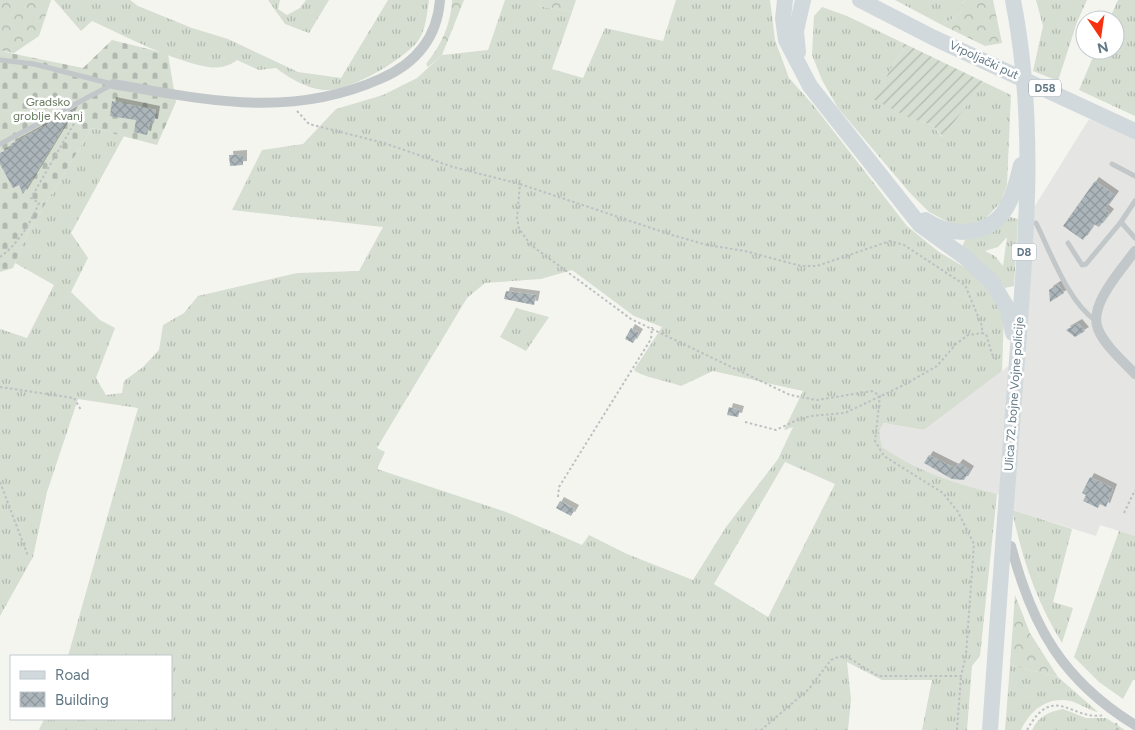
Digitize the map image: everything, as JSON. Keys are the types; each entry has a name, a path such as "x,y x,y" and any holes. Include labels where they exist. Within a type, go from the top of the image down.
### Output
{"main road":[{"path":"785,0 783,19 786,40 810,86 920,225 966,258 992,282 1008,310 1017,357"},
{"path":"802,0 797,21 796,40 803,72"},
{"path":"797,21 812,0"},
{"name":"Vrpoljački put","path":"860,0 934,38 1135,131"},
{"name":"Ulica 72. bojne Vojne policije","path":"990,730 1025,249 1026,103 1015,3"},
{"path":"908,210 942,230 955,232 982,229 994,222 1009,202 1027,146"}],"street":[{"path":"113,84 227,102 265,105 290,104 341,94 388,76 422,52 431,38 440,0"},
{"path":"1135,251 1102,297 1096,313 1097,328 1135,374"},
{"path":"1011,546 1030,608 1062,662 1099,699 1135,724"}],"lane":[{"path":"0,60 34,64 113,84"},
{"path":"0,144 113,84"},
{"path":"1112,164 1135,176"},
{"path":"1068,243 1078,263 1086,264 1135,202"},
{"path":"1120,222 1135,238"},
{"path":"1036,223 1064,280 1083,313 1096,321"}],"path":[{"path":"0,258 22,236 33,218 39,204 31,198 89,98"},
{"path":"290,104 308,124 384,143 453,167 520,184 707,245 744,250 801,266 817,266 890,241 904,245 965,285 982,326 982,333"},
{"path":"520,184 517,218 522,236 554,263 631,319 652,327 790,395 817,400 872,391 880,396"},
{"path":"558,497 560,487 651,339 652,327"},
{"path":"745,422 776,430 804,418 845,413 904,385 937,366 956,344 968,335 986,334 992,354 998,361"},
{"path":"0,387 74,398 81,410"},
{"path":"880,396 875,441 884,456 943,493 958,512 974,544 966,655 961,676 957,730"},
{"path":"0,482 28,556"},
{"path":"1124,513 1135,490"},
{"path":"761,730 809,689 831,660 838,656 846,656 878,676 961,676"},
{"path":"1027,730 1034,716 1048,707 1063,705 1088,715 1102,716 1114,710"}],"shaded area":[{"path":"1089,119 1135,138 1135,536 1100,525 1096,536 1012,510 1013,498 955,484 906,464 882,447 879,431 884,423 924,430 1023,355 1033,209"}],"green space":[{"path":"0,0 51,0 39,36 14,53 0,51"},
{"path":"54,0 130,0 138,6 192,28 228,39 298,72 341,78 388,0 429,0 423,32 411,48 390,64 363,79 338,89 321,90 294,80 276,68 259,70 237,60 216,68 194,64 149,47 92,21 81,31"},
{"path":"268,0 280,0 278,9 287,15 300,8 306,0 329,0 309,33 285,24"},
{"path":"452,0 464,0 442,55 428,67 426,64 441,42 450,18"},
{"path":"505,0 542,0 538,6 572,12 552,69 583,78 605,28 663,41 676,0 770,0 775,40 789,78 814,106 907,226 939,252 971,271 993,294 1004,316 1002,371 924,430 884,423 879,431 882,447 909,463 952,481 997,494 980,656 972,666 967,730 922,730 932,680 882,680 847,662 851,699 848,730 39,730 44,720 172,720 172,655 68,655 138,408 78,399 47,492 33,557 0,616 0,329 27,338 54,285 15,263 28,232 92,128 124,136 71,233 88,258 71,292 100,320 115,328 96,378 106,395 122,393 124,381 143,367 159,350 163,325 184,313 198,296 297,273 359,271 383,227 232,210 262,150 303,144 336,109 383,95 417,78 442,55 488,50","holes":["572,270 634,316 662,327 634,370 648,377 681,386 713,371 803,391 784,430 793,427 778,459 726,527 693,580 627,554 589,535 582,545 506,512 377,469 385,452 377,448 467,298 485,283 541,279","785,462 835,484 768,617 714,584"]},
{"path":"542,0 576,0 572,12 538,6"},
{"path":"895,0 964,0 961,13 942,25"},
{"path":"964,0 993,0 1002,43 985,46 942,25 961,13"},
{"path":"1036,0 1087,0 1082,10 1075,10 1075,28 1058,81 1033,71 1043,26"},
{"path":"1118,0 1135,0 1135,116 1079,90 1092,60 1125,60 1125,10 1114,10"},
{"path":"822,7 847,16 899,41 904,49 888,73 882,91 912,119 932,125 942,137 984,82 1011,95 1007,185 1001,202 986,218 970,225 956,225 929,212 910,193 838,108 822,80 812,55 814,16"},
{"name":"Gradsko groblje Kvanj","path":"112,40 168,54 176,102 157,145 92,128 28,232 13,268 0,272 0,51 83,68"},
{"path":"899,41 984,82 943,137 932,125 912,119 873,99 882,90 888,73 904,49"},
{"path":"1010,217 1018,219 1014,286 1005,288 999,279 961,249 965,240 994,231","holes":["1007,237 1003,266 995,256 985,251 998,247"]},
{"path":"516,308 549,317 526,351 500,337"},
{"path":"1012,510 1072,529 1053,602 1073,608 1062,643 1037,595 1020,545"},
{"path":"1119,531 1135,536 1135,680 1133,680 1123,699 1099,682 1074,657"},
{"path":"1015,595 1030,633 1058,677 1010,665"},
{"path":"1010,665 1058,677 1098,712 1072,702 1056,700 1038,708 1028,718 1021,730 1005,730"},
{"path":"1063,709 1086,718 1106,718 1125,730 1032,730 1044,715"}],"building":[{"path":"112,101 156,110 154,123 150,122 147,135 134,132 136,120 110,116"},
{"path":"74,110 23,194 19,185 13,188 0,164 0,153 12,147 11,144"},
{"path":"243,154 243,165 230,166 229,155"},
{"path":"1095,181 1115,195 1105,209 1110,213 1099,227 1094,224 1083,240 1063,226"},
{"path":"1058,284 1064,293 1050,302 1049,290"},
{"path":"506,291 536,295 534,305 504,299"},
{"path":"1078,323 1085,331 1075,337 1066,330"},
{"path":"631,328 639,333 633,343 625,339"},
{"path":"729,407 740,410 738,417 727,415"},
{"path":"929,455 955,468 959,463 970,470 964,480 952,479 924,463"},
{"path":"1090,477 1113,488 1106,507 1100,504 1098,508 1083,501 1086,495 1082,493"},
{"path":"560,501 575,509 571,516 556,508"}]}
